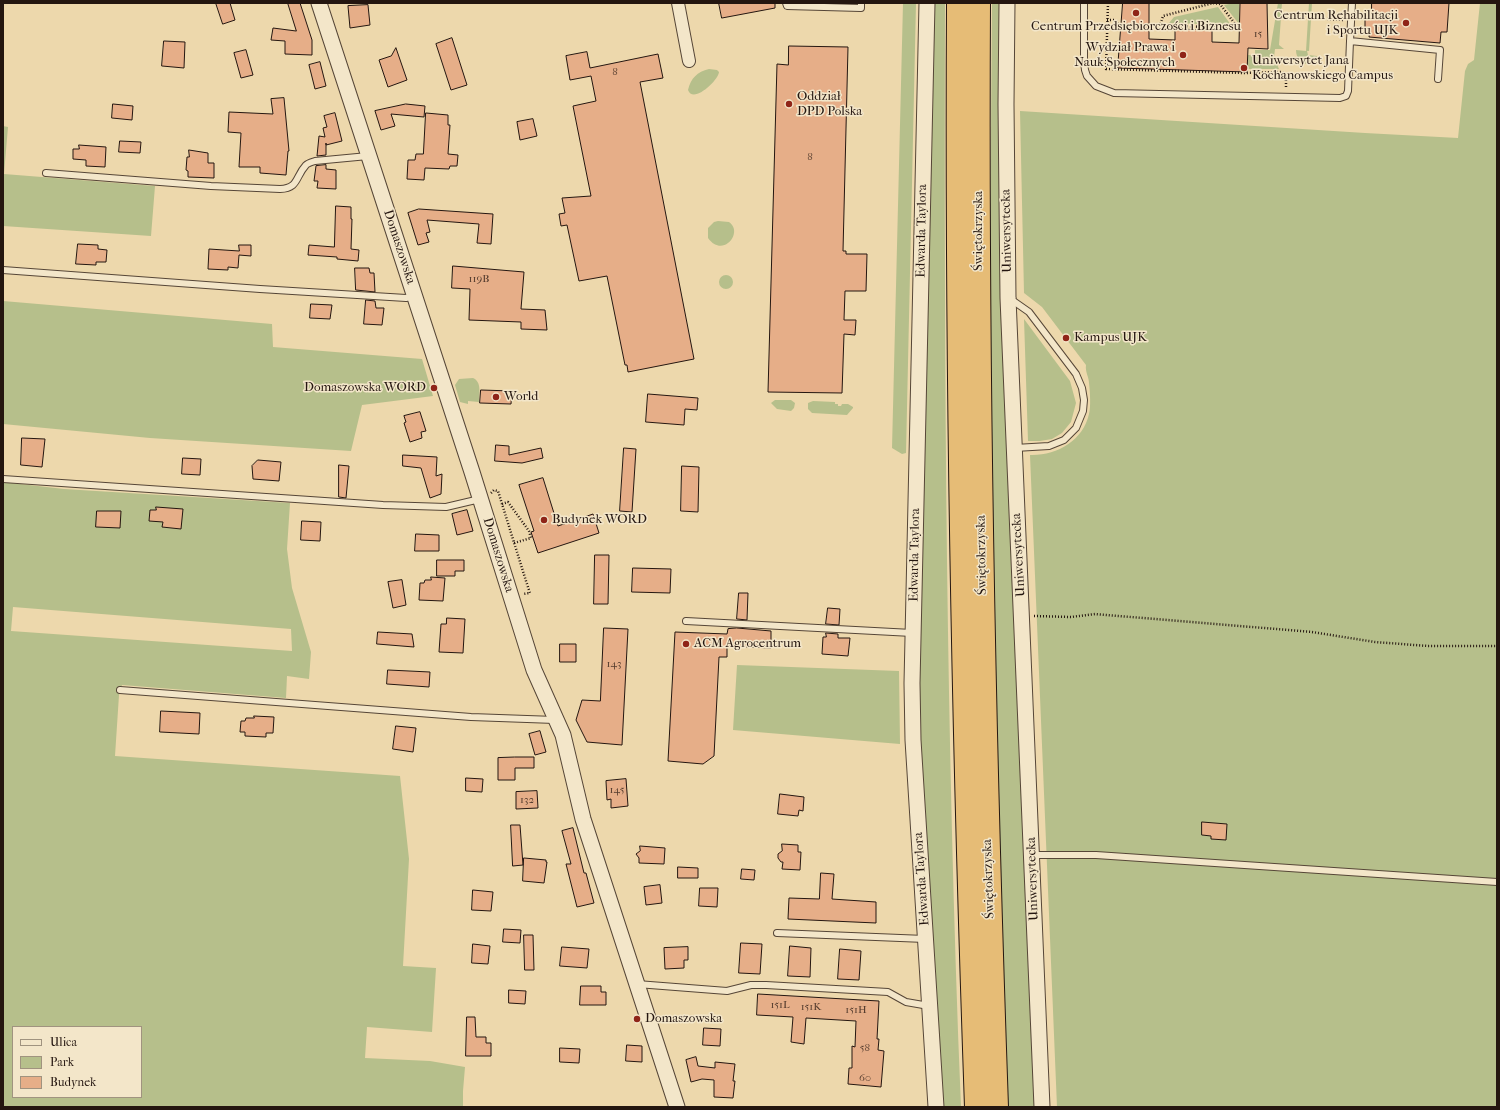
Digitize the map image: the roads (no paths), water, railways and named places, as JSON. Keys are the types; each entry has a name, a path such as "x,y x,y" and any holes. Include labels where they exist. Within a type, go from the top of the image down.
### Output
{"highway":[{"name":"Świętokrzyska","path":"958,3 960,496 965,774 976,1107"},
{"name":"Świętokrzyska","path":"979,3 979,330 983,614 988,848 997,1107"}],"street":[{"name":"Domaszowska","path":"318,3 414,296 484,497 534,670 557,720 567,747 583,819 677,1107"},
{"path":"678,3 689,62"},
{"name":"Edwarda Taylora","path":"927,3 913,634 913,740 936,1107"},
{"name":"Uniwersytecka","path":"1007,3 1006,104 1008,298 1042,1107"}],"lane":[{"path":"786,3 787,6 861,8 861,3"},
{"path":"1084,3 1084,60 1087,76 1096,86 1114,93 1340,98 1346,96 1348,91 1352,3"},
{"path":"1350,42 1440,50 1438,80"},
{"path":"46,172 211,186 286,189 294,185 306,164 315,161 369,156"},
{"path":"3,270 291,291 406,298 414,296"},
{"path":"1008,298 1029,312 1076,374 1082,388 1084,400 1083,411 1076,428 1064,440 1049,446 1014,448"},
{"path":"3,479 390,505 446,507 484,497"},
{"path":"686,621 913,634"},
{"path":"120,690 471,717 557,720"},
{"path":"1032,855 1096,855 1497,882"},
{"path":"777,933 926,939"},
{"path":"637,984 726,991 751,985 766,985 888,992 906,1002 930,1006"}],"place":[{"name":"Centrum Przedsiębiorczości i Biznesu","path":"1136,13"},
{"name":"Centrum Rehabilitacji i Sportu UJK","path":"1406,23"},
{"name":"Wydział Prawa i Nauk Społecznych","path":"1183,55"},
{"name":"Uniwersytet Jana Kochanowskiego Campus","path":"1244,68"},
{"name":"Oddział DPD Polska","path":"789,104"},
{"name":"Kampus UJK","path":"1066,338"},
{"name":"Domaszowska WORD","path":"434,388"},
{"name":"World","path":"496,397"},
{"name":"Budynek WORD","path":"544,520"},
{"name":"ACM Agrocentrum","path":"686,644"},
{"name":"Domaszowska","path":"637,1019"}]}
